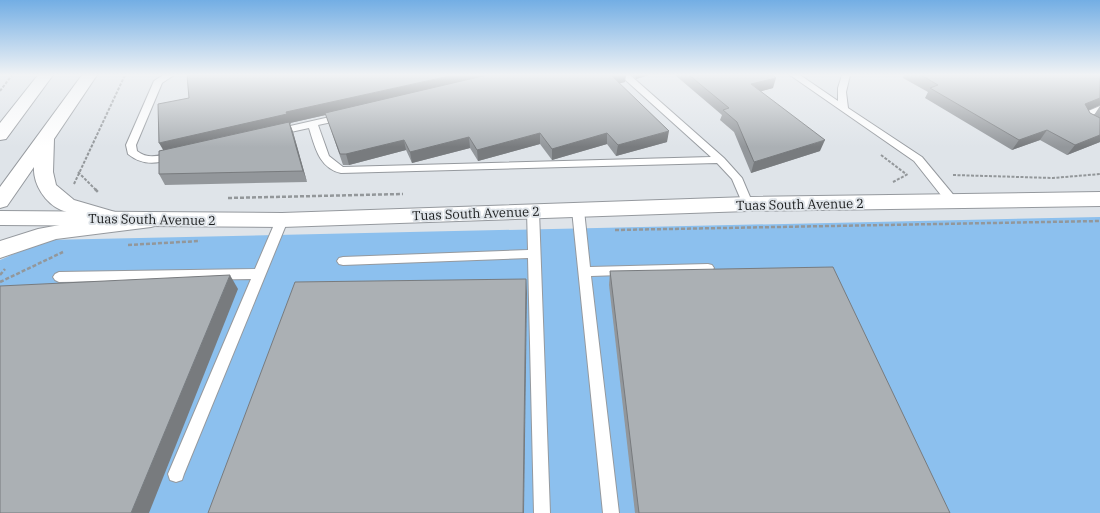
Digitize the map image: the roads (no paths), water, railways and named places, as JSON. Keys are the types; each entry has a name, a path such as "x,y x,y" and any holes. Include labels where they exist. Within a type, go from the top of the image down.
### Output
{"street":[{"path":"0,135 28,99"},
{"path":"0,201 73,99"},
{"path":"45,139 44,172 46,188 67,205 115,219"},
{"name":"Tuas South Avenue 2","path":"0,218 282,220 748,204 1100,199"},
{"path":"0,250 17,242 52,232 84,226 150,220"}],"lane":[{"path":"150,99 131,144 132,152 139,159 152,161 183,154"},
{"path":"651,99 720,160 737,178 748,204"},
{"path":"829,99 918,158 952,201"},
{"path":"843,99 844,109"},
{"path":"1100,109 1084,115 1086,120 1100,127"},
{"path":"267,135 352,115"},
{"path":"313,124 326,162 332,167 341,170 720,160"},
{"path":"578,210 611,513"},
{"path":"533,211 534,254 537,288 542,513"},
{"path":"176,474 258,274 282,220"},
{"path":"343,260 534,254"},
{"path":"584,272 708,268"},
{"path":"59,277 258,274"}]}
